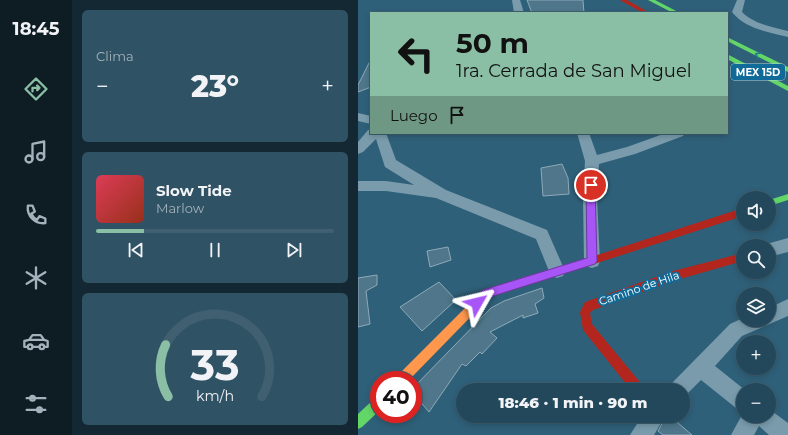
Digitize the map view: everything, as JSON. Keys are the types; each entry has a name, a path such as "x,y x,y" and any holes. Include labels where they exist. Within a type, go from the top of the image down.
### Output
{"main road":[{"path":"623,0 645,12"},
{"path":"652,0 674,12"},
{"name":"MEX 15D","path":"728,40 788,70"},
{"name":"MEX 15D","path":"728,57 788,89"},
{"path":"776,201 788,197"},
{"path":"410,371 487,293 736,214"},
{"name":"Camino de Hila","path":"632,383 587,326 585,312 589,306 673,276 736,259"},
{"path":"358,423 370,411"}],"street":[{"path":"516,0 519,12"},
{"path":"741,0 737,12 740,16 763,27 788,34"},
{"path":"358,117 370,120"},
{"path":"358,149 370,138 372,134"},
{"path":"380,134 390,163 441,194 542,235 558,271"},
{"path":"583,134 592,161 590,198 592,261"},
{"path":"592,161 630,151 676,134"},
{"path":"358,186 386,186 441,194"},
{"path":"776,248 788,245"},
{"path":"685,383 736,330 744,327"},
{"path":"700,367 736,395"},
{"path":"641,435 650,423"},
{"path":"742,435 749,423"},
{"path":"771,423 786,435"}],"building":[{"path":"527,0 583,0 584,12 532,12"},
{"path":"370,61 370,87 358,92 358,85"},
{"path":"562,164 568,178 569,194 543,196 541,168"},
{"path":"448,247 451,260 430,267 427,251"},
{"path":"377,275 377,285 366,291 370,324 358,327 358,278"},
{"path":"439,282 456,300 422,331 400,307"},
{"path":"542,288 544,298 535,304 538,313 523,318 523,315 490,332 497,338 482,354 480,352 466,366 462,364 429,412 422,404 422,379 491,308 504,301"},
{"path":"662,423 678,423 692,435 663,435 658,431"}],"traffic: fast":[{"path":"651,0 675,12"},
{"path":"728,40 788,70"},
{"path":"728,57 788,89"},
{"path":"776,201 788,197"},
{"path":"358,423 370,411"}],"traffic: slow":[{"path":"410,371 487,293 591,261"}],"traffic: jam":[{"path":"623,0 645,12"},
{"path":"591,261 736,214"},
{"path":"633,383 587,326 585,312 589,306 673,276 736,259"}],"route":[{"path":"477,303 487,293 592,261 591,185"}]}
